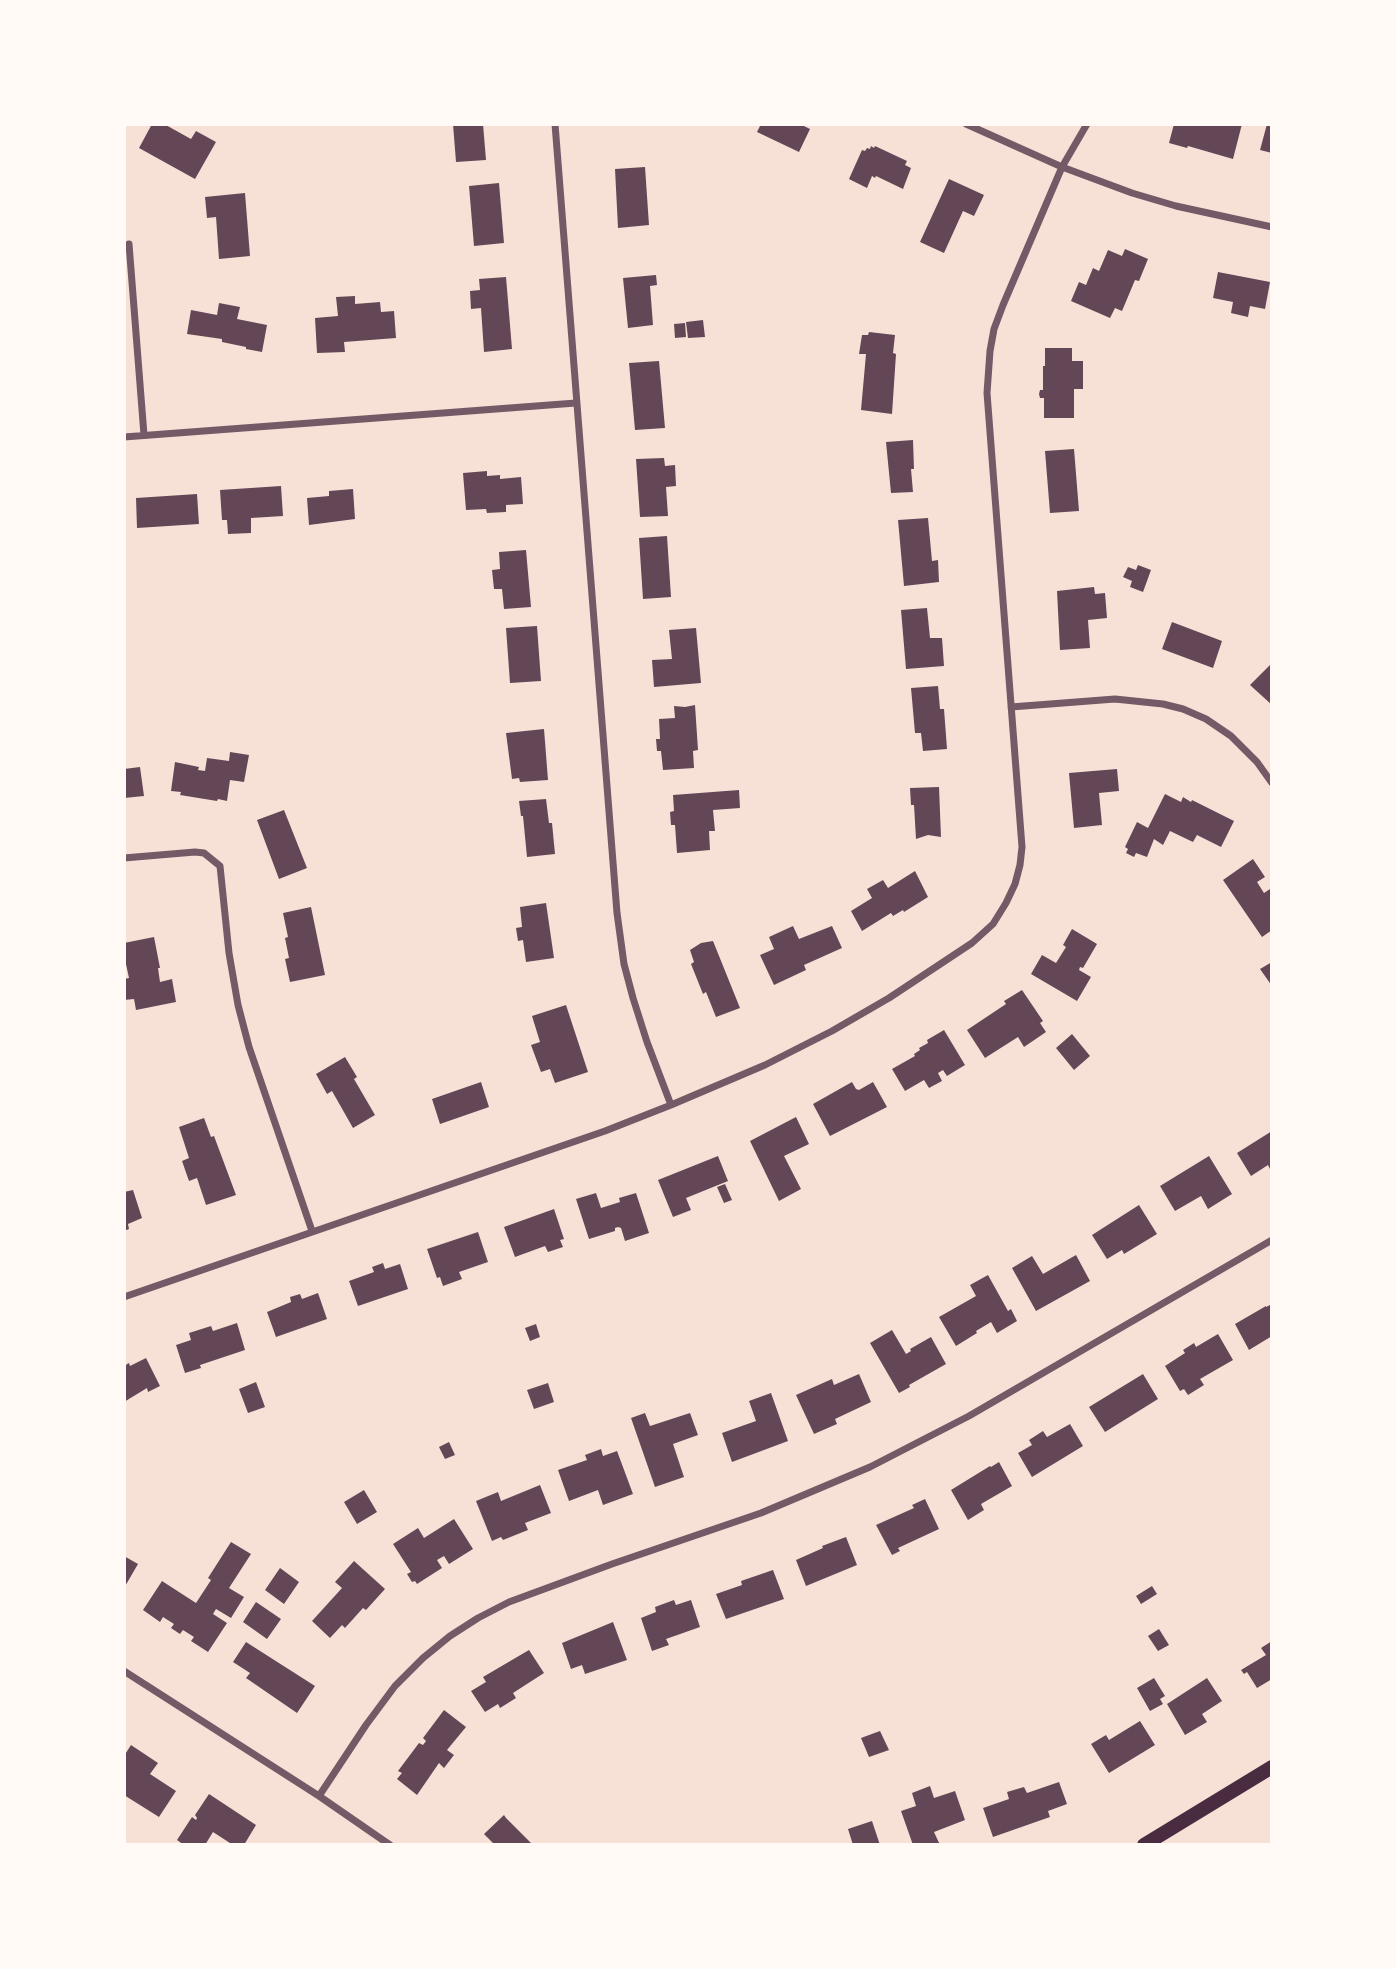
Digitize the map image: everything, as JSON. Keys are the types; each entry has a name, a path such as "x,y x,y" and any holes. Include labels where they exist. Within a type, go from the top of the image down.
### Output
{"main road":[{"path":"1144,1845 1272,1767"}],"street":[{"path":"555,124 617,913 624,964 633,998 671,1105"},
{"path":"966,124 1062,167 1132,193 1176,206 1272,227"},
{"path":"124,1297 604,1131 765,1065 889,998 972,943 993,924 1015,884 1022,847 987,393 988,369 994,329 1062,167 1087,124"},
{"path":"128,244 144,435"},
{"path":"124,437 576,402"},
{"path":"1011,707 1115,699 1183,709 1206,719 1231,736 1257,762 1272,783"},
{"path":"124,858 195,852 204,853 220,866 229,953 238,1005 249,1047 312,1231"},
{"path":"319,1797 394,1686 450,1636 478,1618 509,1602 612,1564 761,1514 870,1467 981,1410 1272,1240"},
{"path":"124,1671 390,1845"}],"building":[{"path":"152,124 164,124 191,139 196,131 216,142 195,179 139,148"},
{"path":"453,124 483,124 486,160 456,162"},
{"path":"761,124 800,124 810,129 799,152 757,132"},
{"path":"1174,124 1242,124 1233,159 1169,143"},
{"path":"1267,124 1272,124 1272,153 1260,150"},
{"path":"871,146 907,161 905,165 911,168 903,189 876,176 872,176 867,188 849,179 862,150 870,149"},
{"path":"645,167 649,225 618,228 615,169"},
{"path":"949,179 984,195 974,216 963,211 944,253 920,242"},
{"path":"499,183 504,243 474,246 469,186"},
{"path":"245,193 250,256 219,259 216,217 207,218 205,197"},
{"path":"1125,249 1148,259 1139,281 1135,280 1122,311 1115,308 1110,318 1071,301 1079,282 1086,285 1093,268 1099,271 1108,250 1122,256"},
{"path":"1218,272 1270,282 1265,309 1250,306 1248,317 1231,313 1233,302 1213,298"},
{"path":"656,275 657,285 650,286 653,325 628,328 623,278"},
{"path":"506,277 512,349 484,352 481,308 471,309 470,291 480,290 479,279"},
{"path":"355,296 355,304 380,302 381,312 394,311 396,338 344,342 345,352 317,353 315,318 338,316 336,297"},
{"path":"219,303 240,307 237,319 267,325 262,352 222,342 222,339 187,334 191,310 217,315"},
{"path":"703,320 705,337 688,338 686,322"},
{"path":"685,323 686,337 675,338 674,324"},
{"path":"869,332 895,335 892,414 861,410 866,354 859,354 862,335 868,335"},
{"path":"1045,348 1072,348 1072,361 1083,361 1083,389 1074,389 1074,418 1044,418 1044,398 1040,398 1039,394 1040,390 1043,390"},
{"path":"659,361 665,428 635,430 629,363"},
{"path":"913,440 913,492 891,493 886,442"},
{"path":"1074,449 1079,511 1050,513 1045,451"},
{"path":"664,458 665,466 675,465 676,486 666,487 668,516 640,517 636,459"},
{"path":"487,471 487,476 500,475 500,479 521,477 523,504 506,505 506,512 466,510 463,473"},
{"path":"281,486 283,516 251,518 251,533 228,534 227,520 222,520 220,490"},
{"path":"353,489 355,519 309,525 307,498 329,496 329,491"},
{"path":"197,494 199,524 137,528 136,498"},
{"path":"928,518 932,561 938,560 939,582 904,586 898,520"},
{"path":"667,536 671,597 643,599 639,538"},
{"path":"526,550 531,607 504,609 502,589 494,589 492,570 500,569 499,552"},
{"path":"1138,565 1151,570 1143,592 1130,587 1132,581 1123,577 1128,567 1136,570"},
{"path":"1094,587 1095,594 1105,593 1107,618 1088,620 1090,648 1060,650 1057,591"},
{"path":"927,608 930,638 942,638 944,666 906,669 901,610"},
{"path":"1172,622 1222,641 1213,668 1162,649"},
{"path":"537,626 541,681 510,683 506,628"},
{"path":"696,628 701,683 654,687 652,660 672,659 669,630"},
{"path":"1272,663 1272,705 1250,685"},
{"path":"938,686 940,709 944,709 947,749 923,751 921,733 915,733 911,688"},
{"path":"695,705 698,750 693,751 694,768 663,770 661,751 657,751 656,739 660,739 659,719 675,718 674,706"},
{"path":"544,729 548,780 520,782 519,778 512,779 506,733"},
{"path":"230,752 249,755 244,782 230,780 227,801 180,795 181,792 171,791 175,762 199,767 198,770 205,771 207,758 229,761"},
{"path":"140,767 144,796 124,798 124,769"},
{"path":"1117,769 1119,791 1099,793 1102,825 1074,828 1069,773"},
{"path":"939,787 941,837 928,835 916,839 910,788"},
{"path":"739,790 740,808 713,810 715,831 709,831 710,850 677,853 675,825 671,825 670,812 674,811 673,795"},
{"path":"1165,794 1181,802 1183,797 1191,802 1192,800 1234,821 1221,847 1197,835 1193,842 1170,831 1163,845 1154,839 1147,857 1136,853 1134,857 1126,853 1128,849 1125,847 1137,822 1148,828"},
{"path":"546,799 555,854 527,857 519,801"},
{"path":"284,810 307,868 279,879 257,820"},
{"path":"1253,859 1265,877 1257,882 1264,893 1270,889 1272,892 1272,930 1262,937 1223,880"},
{"path":"915,871 928,897 904,912 903,910 893,916 891,913 862,931 851,911 872,898 867,889 883,880 888,888"},
{"path":"546,903 554,958 526,962 523,940 518,941 516,928 522,927 520,907"},
{"path":"311,907 325,975 290,982 285,959 289,958 283,913"},
{"path":"793,926 799,939 832,926 842,948 804,965 806,970 774,985 760,955 774,949 769,937"},
{"path":"1072,929 1097,944 1083,968 1080,967 1079,970 1091,977 1077,1001 1031,974 1042,955 1056,963 1066,947 1063,945"},
{"path":"154,937 160,982 172,979 176,1002 136,1010 134,999 124,1000 124,979 129,978 124,943"},
{"path":"713,941 740,1008 716,1017 691,964 694,962 690,950 701,943"},
{"path":"1272,962 1272,986 1260,969"},
{"path":"1022,990 1043,1021 1040,1023 1046,1032 1024,1047 1018,1037 985,1058 967,1030"},
{"path":"566,1005 588,1072 555,1083 550,1069 541,1072 531,1045 540,1042 532,1016"},
{"path":"944,1030 965,1065 947,1076 943,1070 938,1073 942,1081 929,1088 924,1080 905,1091 892,1069 915,1056 919,1048 928,1043 927,1040"},
{"path":"1072,1034 1090,1056 1074,1070 1056,1048"},
{"path":"345,1057 357,1077 354,1079 375,1115 353,1128 332,1091 327,1094 316,1074"},
{"path":"481,1082 489,1107 440,1124 432,1099"},
{"path":"852,1082 859,1090 873,1082 887,1107 830,1136 813,1104"},
{"path":"796,1117 809,1144 784,1156 801,1189 779,1201 750,1141"},
{"path":"204,1118 211,1137 214,1136 236,1195 206,1205 197,1178 189,1181 182,1161 189,1158 179,1127"},
{"path":"1272,1131 1272,1168 1268,1165 1251,1176 1237,1153"},
{"path":"718,1156 728,1181 686,1198 691,1210 673,1217 658,1180"},
{"path":"1209,1156 1232,1194 1208,1209 1201,1196 1175,1211 1160,1186"},
{"path":"725,1184 732,1200 724,1203 717,1187"},
{"path":"133,1190 142,1218 128,1224 129,1229 124,1231 124,1192"},
{"path":"596,1193 601,1208 620,1202 619,1198 636,1193 649,1233 625,1241 621,1228 618,1227 615,1231 589,1239 576,1199"},
{"path":"1139,1205 1157,1234 1124,1254 1122,1250 1107,1259 1092,1235"},
{"path":"554,1209 564,1239 560,1240 563,1247 548,1252 545,1246 515,1257 504,1227"},
{"path":"478,1232 488,1262 459,1272 462,1279 443,1286 440,1277 437,1278 427,1249"},
{"path":"1076,1255 1090,1281 1036,1311 1012,1268 1032,1256 1043,1274"},
{"path":"383,1263 385,1269 400,1264 408,1289 358,1306 349,1281 374,1272 372,1267"},
{"path":"988,1275 1008,1311 1011,1309 1017,1321 997,1333 991,1322 956,1346 939,1317 976,1296 970,1285"},
{"path":"318,1293 327,1319 276,1337 267,1312 291,1302 290,1297 300,1294 302,1299"},
{"path":"1272,1304 1272,1336 1249,1350 1235,1324"},
{"path":"237,1323 245,1350 200,1365 201,1368 185,1373 176,1345 191,1340 189,1333 211,1326 213,1331"},
{"path":"536,1324 540,1337 530,1341 525,1328"},
{"path":"892,1330 906,1354 931,1337 946,1364 899,1393 870,1343"},
{"path":"1218,1334 1233,1360 1200,1379 1204,1385 1188,1395 1184,1389 1180,1391 1165,1366 1185,1353 1183,1350 1194,1343 1196,1347"},
{"path":"146,1358 160,1386 148,1392 147,1388 124,1402 124,1366"},
{"path":"859,1374 871,1402 835,1419 837,1424 814,1434 796,1395 832,1379 834,1385"},
{"path":"1143,1374 1158,1399 1105,1432 1089,1407"},
{"path":"256,1382 265,1407 248,1413 239,1389"},
{"path":"548,1383 554,1402 534,1409 527,1390"},
{"path":"771,1393 788,1441 732,1462 722,1433 756,1421 749,1401"},
{"path":"645,1413 650,1426 690,1413 698,1435 673,1444 684,1477 655,1487 631,1418"},
{"path":"1070,1424 1083,1446 1032,1477 1018,1453 1032,1445 1029,1440 1043,1431 1047,1437"},
{"path":"449,1442 455,1455 445,1459 439,1447"},
{"path":"601,1449 603,1456 617,1451 633,1494 603,1505 598,1490 569,1501 558,1470 587,1460 585,1455"},
{"path":"999,1462 1012,1486 981,1504 984,1510 968,1520 951,1490"},
{"path":"540,1485 551,1513 525,1523 528,1530 503,1540 501,1537 492,1541 476,1501 498,1492 501,1501"},
{"path":"364,1490 377,1512 357,1524 344,1502"},
{"path":"925,1499 939,1529 898,1548 900,1551 892,1555 876,1525 914,1508 912,1505"},
{"path":"454,1519 473,1549 449,1564 444,1556 437,1560 442,1568 417,1584 412,1582 407,1574 411,1572 393,1544 418,1528 424,1538"},
{"path":"846,1537 857,1565 806,1586 796,1560"},
{"path":"231,1542 251,1554 229,1588 244,1597 231,1618 216,1609 213,1614 227,1623 208,1652 191,1641 194,1637 183,1630 180,1634 171,1628 174,1624 163,1617 160,1622 143,1610 162,1581 196,1603"},
{"path":"124,1556 138,1564 124,1588"},
{"path":"354,1561 385,1589 366,1610 363,1608 345,1628 342,1625 330,1638 312,1621 342,1588 335,1582"},
{"path":"280,1568 299,1582 284,1604 265,1590"},
{"path":"773,1570 784,1599 726,1619 716,1594 742,1585 741,1581"},
{"path":"1152,1586 1157,1594 1141,1604 1136,1596"},
{"path":"674,1600 676,1605 691,1600 700,1627 666,1639 669,1645 652,1651 641,1618 656,1612 655,1607"},
{"path":"256,1602 281,1619 267,1639 243,1622"},
{"path":"613,1622 627,1660 585,1674 582,1665 571,1669 562,1643"},
{"path":"1159,1629 1169,1645 1158,1651 1148,1636"},
{"path":"1272,1641 1272,1679 1257,1688 1247,1672 1244,1674 1241,1670 1266,1655 1261,1648"},
{"path":"246,1642 315,1686 297,1713 246,1678 250,1673 233,1662"},
{"path":"529,1650 544,1673 513,1693 516,1698 500,1708 498,1704 485,1712 471,1691 486,1682 483,1677"},
{"path":"1154,1678 1165,1696 1160,1699 1163,1704 1150,1711 1137,1688"},
{"path":"1207,1678 1222,1701 1202,1714 1207,1722 1185,1735 1167,1704"},
{"path":"444,1710 466,1727 447,1750 454,1755 444,1768 439,1763 417,1795 397,1779 402,1773 398,1771 419,1743 423,1745 426,1741 423,1738"},
{"path":"1140,1721 1155,1745 1109,1773 1091,1744 1106,1735 1109,1740"},
{"path":"880,1731 889,1750 869,1757 861,1738"},
{"path":"131,1745 158,1763 150,1774 176,1791 159,1817 124,1795 124,1756"},
{"path":"1059,1782 1067,1804 1048,1811 1050,1817 993,1837 983,1808 1009,1799 1007,1792 1024,1787 1027,1793"},
{"path":"930,1786 934,1798 955,1791 965,1820 934,1832 940,1845 913,1845 901,1811 916,1806 912,1793"},
{"path":"209,1794 256,1825 244,1845 233,1845 213,1832 205,1845 184,1845 177,1840 192,1817 196,1820 195,1815"},
{"path":"504,1815 533,1845 495,1845 484,1834"},
{"path":"872,1821 880,1845 853,1845 848,1829"}]}
